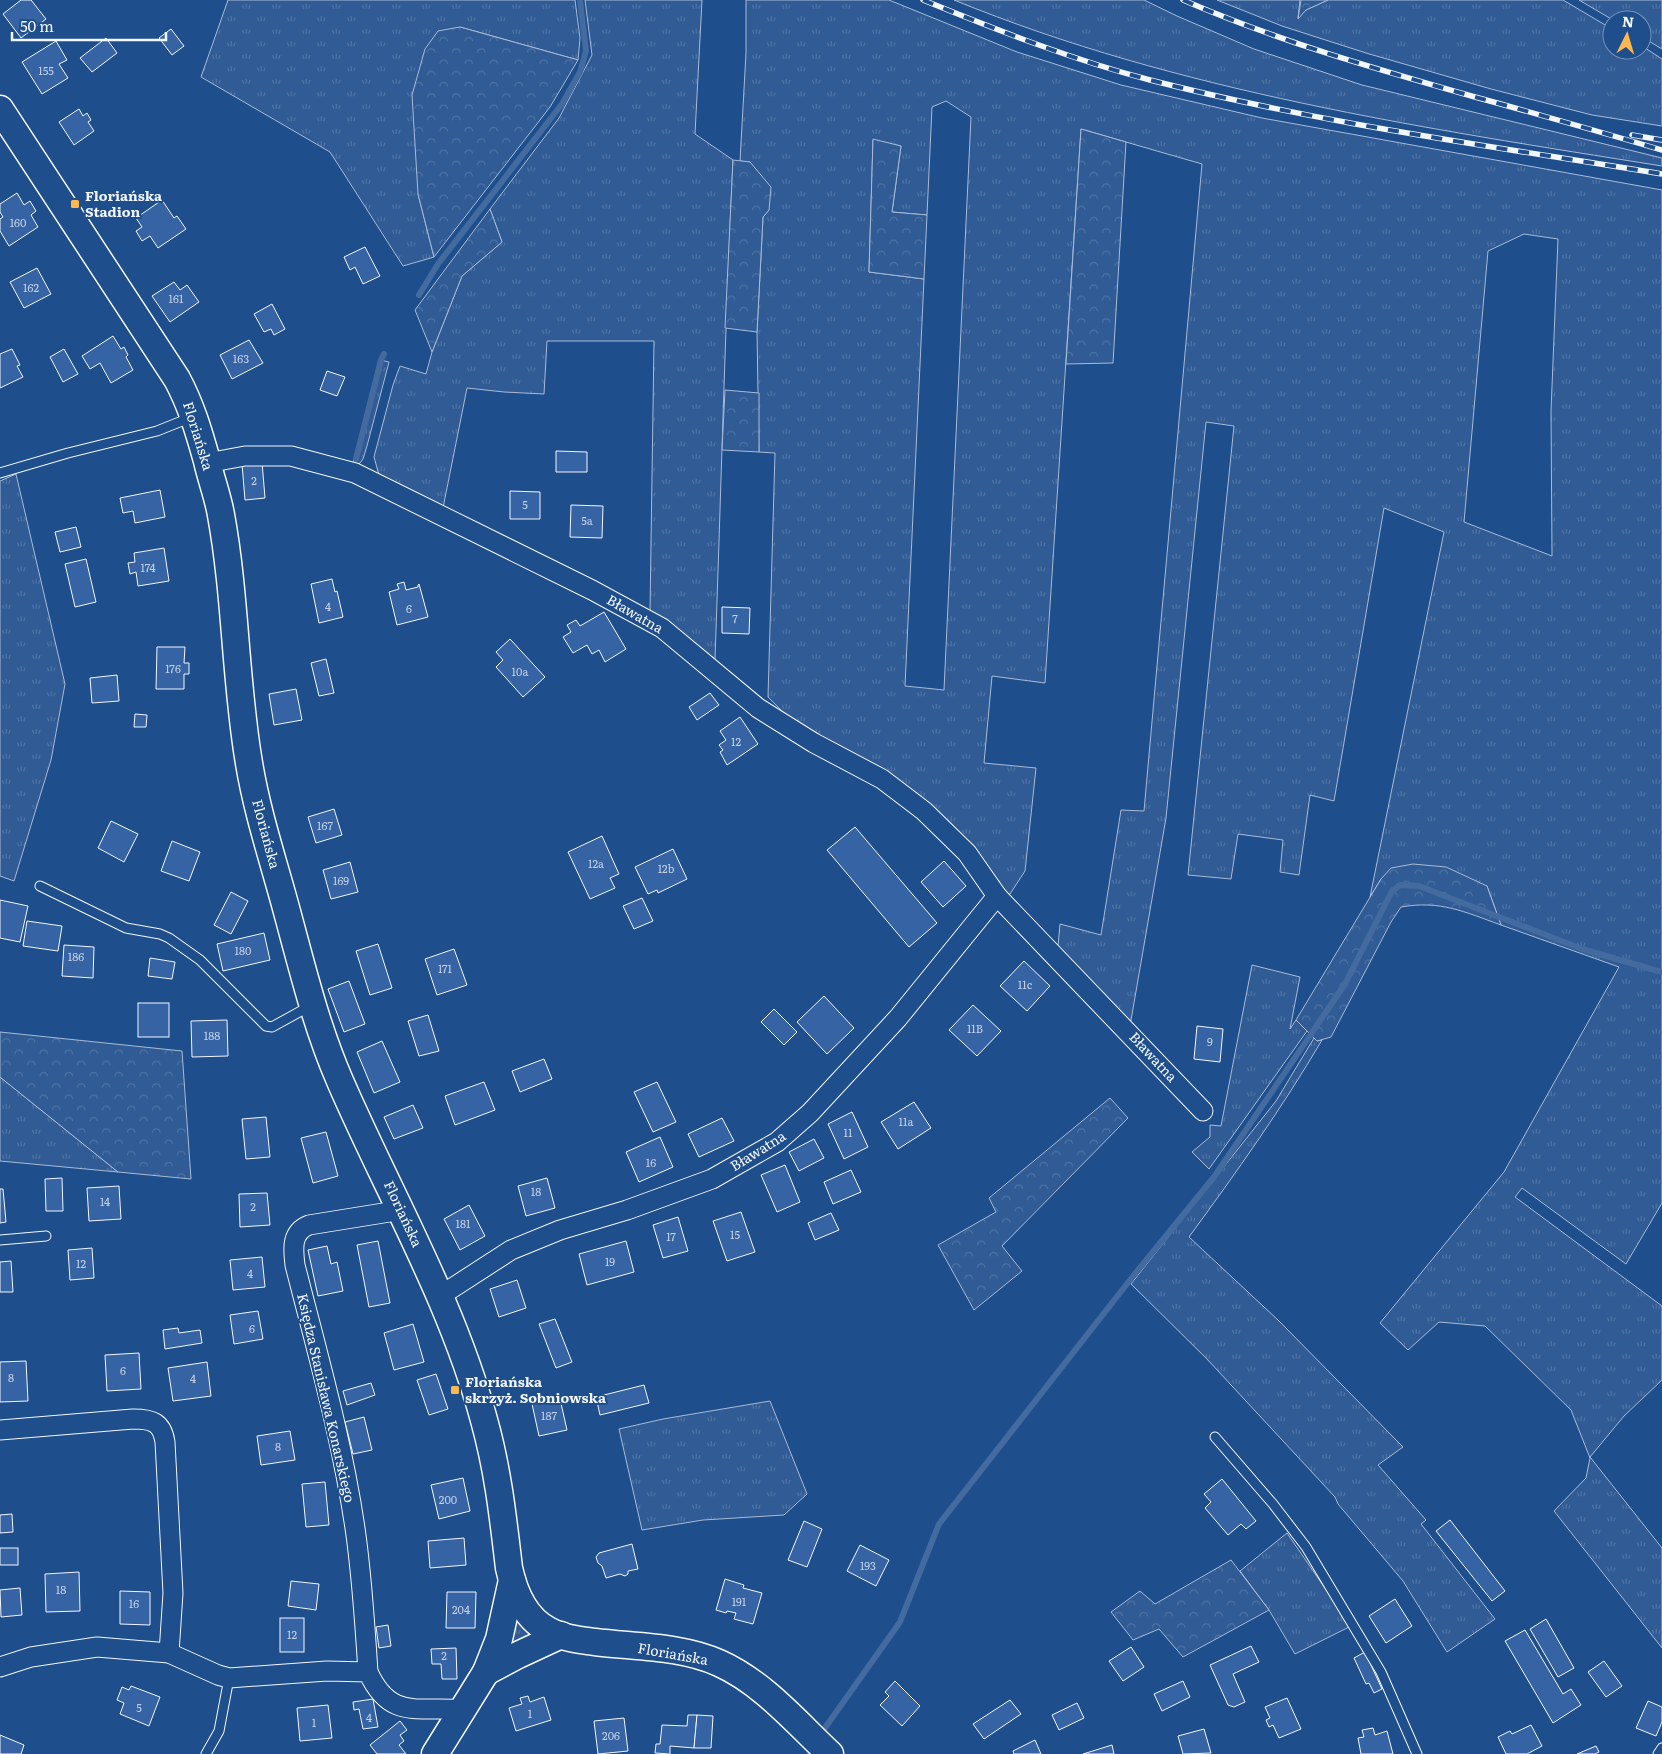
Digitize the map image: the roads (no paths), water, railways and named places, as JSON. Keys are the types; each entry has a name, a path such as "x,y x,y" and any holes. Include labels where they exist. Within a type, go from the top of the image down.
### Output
{"street":[{"name":"Floriańska","path":"0,109 177,379 194,416 221,512 228,563 241,708 256,801 313,1005 340,1080 402,1210 440,1296 460,1346 484,1418 498,1478 512,1580 519,1598 532,1616 548,1630 570,1639 692,1654 719,1663 762,1691 828,1752"},
{"name":"Bławatna","path":"207,464 245,456 290,456 356,473 592,590 662,628 758,708 814,743 882,779 924,812 968,853 998,896 1203,1110"},
{"name":"Bławatna","path":"440,1296 511,1250 560,1230 627,1210 712,1179 777,1142 810,1112 898,1018 998,896"},
{"name":"Księdza Stanisława Konarskiego","path":"402,1210 309,1225 299,1231 294,1244 295,1265 337,1437 355,1526 364,1593 368,1672 380,1694 399,1706 463,1710"},
{"path":"0,1430 133,1419 154,1422 160,1427 165,1442 173,1593 169,1653"},
{"name":"Floriańska","path":"435,1754 486,1672 499,1639 512,1580"},
{"path":"486,1672 561,1635"},
{"path":"0,1667 31,1657 97,1647 169,1653 218,1675 230,1678 327,1671 368,1672"}],"lane":[{"path":"0,472 171,427 194,416"},
{"path":"40,886 126,928 160,934 169,938 200,960 266,1026 272,1027 313,1005"},
{"path":"0,1240 46,1236"},
{"path":"1215,1437 1273,1504 1306,1548 1381,1672 1417,1754"},
{"path":"206,1754 218,1731 230,1678"},
{"path":"1658,1754 1662,1748"}],"waterway":[{"path":"419,295 438,264 562,104 580,72 586,51 580,0"},
{"path":"356,459 384,354"},
{"path":"820,1735 900,1622 939,1524 1130,1280 1214,1177 1345,984 1392,891 1400,885 1419,886 1582,949 1662,972"}],"railway":[{"path":"923,0 1064,54 1150,80 1213,95 1405,133 1662,174"},
{"path":"1183,0 1255,29 1364,65 1662,150"},
{"path":"1632,135 1662,140"}],"place":[{"name":"Floriańska Stadion","path":"75,204"},
{"name":"Floriańska skrzyż. Sobniowska","path":"455,1390"}]}
